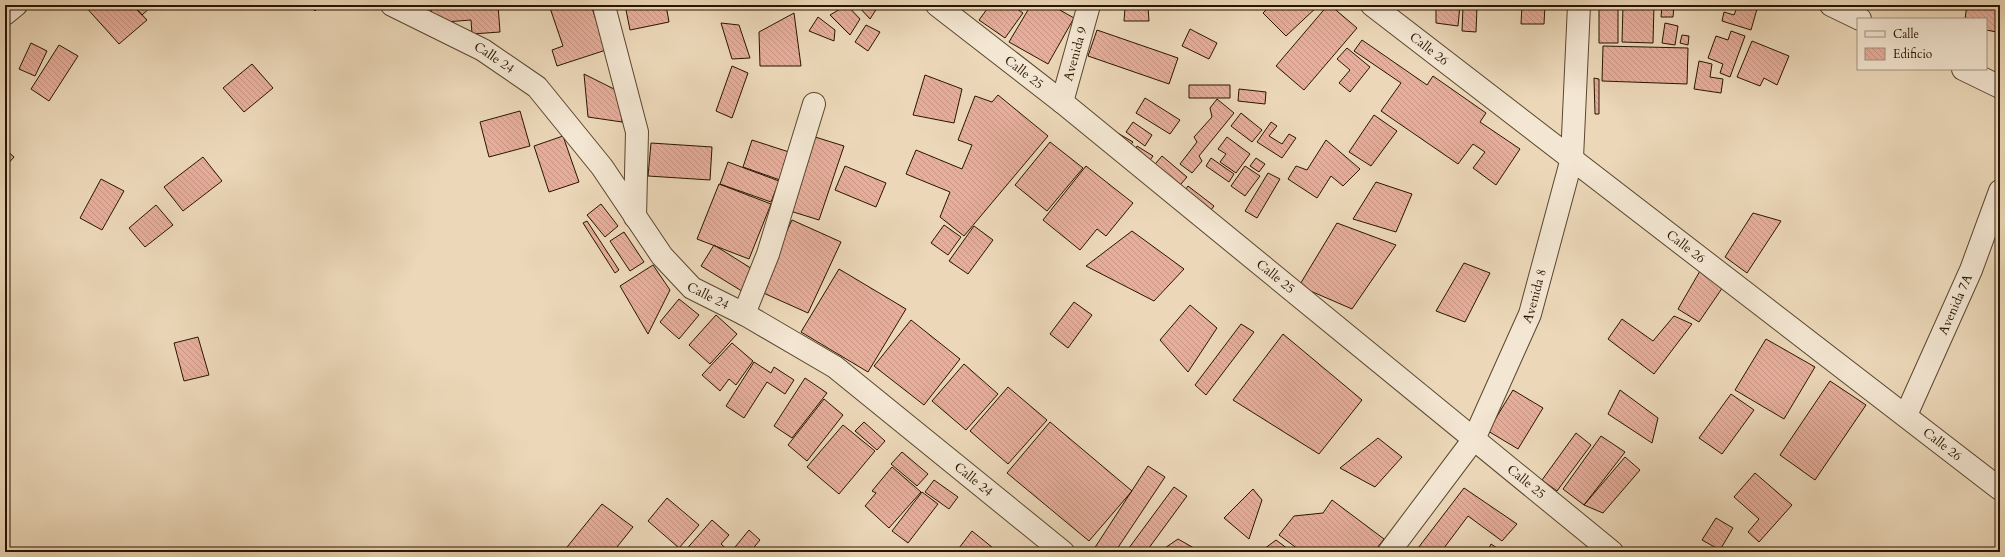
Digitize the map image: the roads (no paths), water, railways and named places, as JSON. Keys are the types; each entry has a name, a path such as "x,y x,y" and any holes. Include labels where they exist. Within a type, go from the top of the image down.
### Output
{"street":[{"path":"5,14 16,5"},
{"name":"Calle 24","path":"392,5 483,50 537,87 602,167 662,256 692,288 744,314 835,367 1064,552"},
{"name":"Calle 25","path":"937,5 1062,102 1612,552"},
{"name":"Avenida 9","path":"1062,102 1089,5"},
{"name":"Calle 26","path":"1372,5 1906,415 2000,489"},
{"name":"Avenida 8","path":"1390,552 1474,439 1530,314 1572,158 1579,5"},
{"path":"1831,5 1858,18"},
{"path":"605,10 637,132 635,216"},
{"path":"1965,70 2000,87"},
{"path":"744,314 768,254 814,104"},
{"name":"Avenida 7A","path":"1906,415 1971,270 2000,191"}]}
